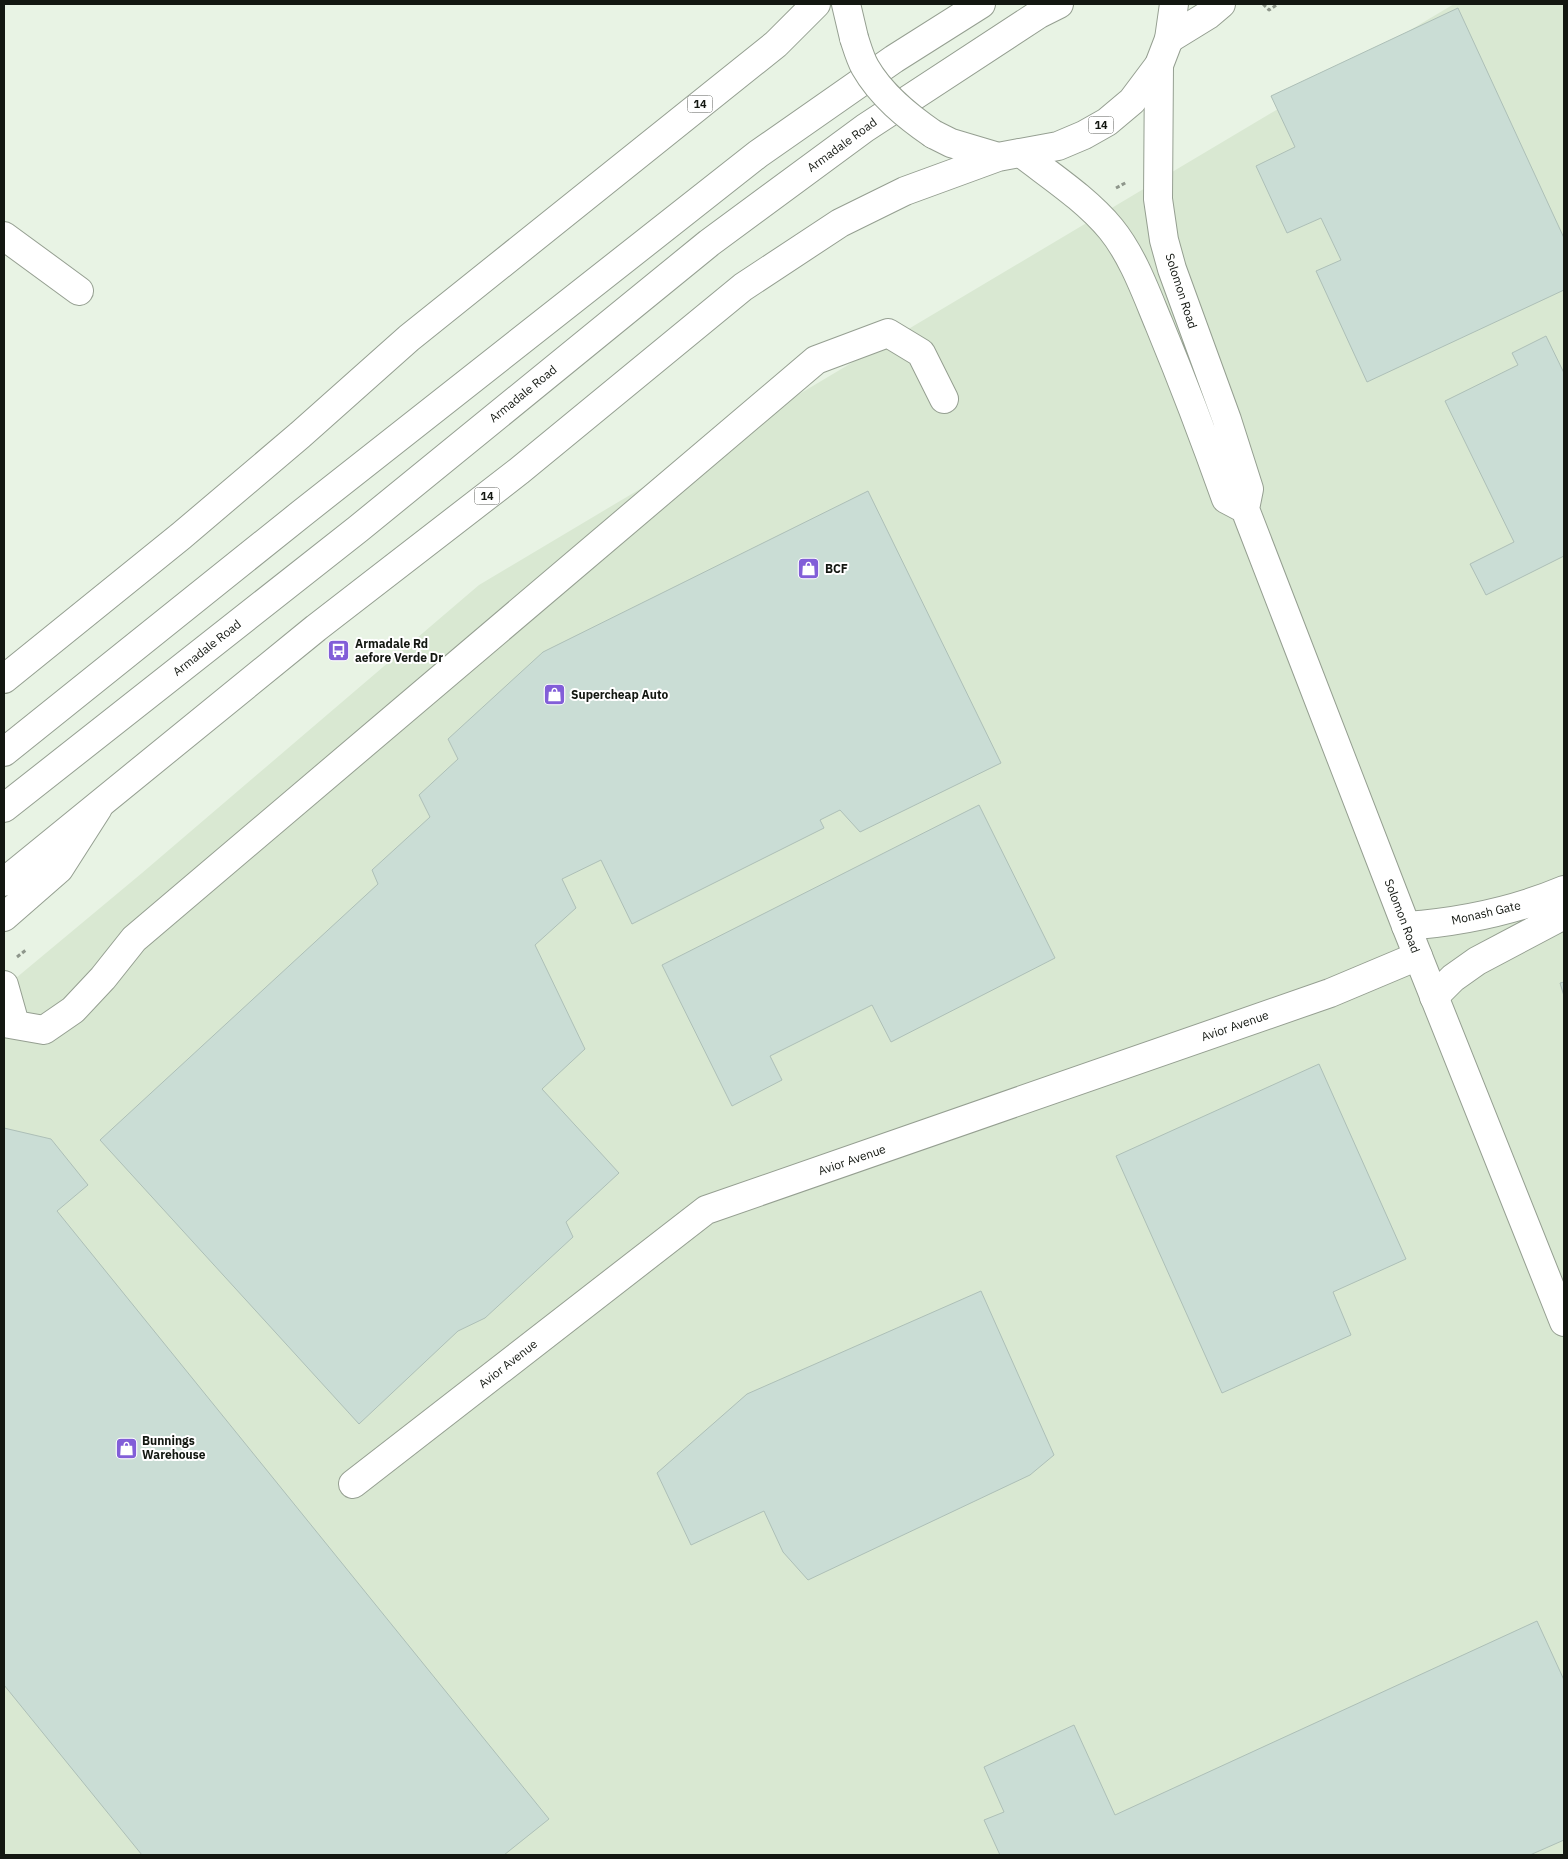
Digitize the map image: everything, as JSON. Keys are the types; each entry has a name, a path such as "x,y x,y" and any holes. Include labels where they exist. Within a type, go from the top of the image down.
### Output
{"main road":[{"name":"14","path":"4,679 181,536 409,338 776,44 816,4"},
{"name":"14","path":"846,4 854,38 865,66 881,89 912,120 951,143 1009,155"},
{"path":"4,752 301,514 758,154 894,58 981,4"},
{"name":"Armadale Road","path":"4,808 358,529 709,243 865,128 1040,14 1059,4"},
{"name":"14","path":"4,882 316,628 519,471 743,287 840,223 905,192 1009,155 1058,146 1084,135 1106,122 1132,101 1159,65 1169,39 1174,4"},
{"path":"1169,39 1208,15 1220,4"},
{"name":"Solomon Road","path":"1159,65 1158,199 1164,240 1172,269 1227,420 1249,489 1245,509 1406,926 1564,1322"},
{"path":"1009,155 1093,210 1116,238 1136,272 1162,330 1190,397 1226,499 1245,509"},
{"path":"4,236 79,291"},
{"path":"4,985 9,1023 44,1030 73,1010 103,978 134,939 816,360 888,333 920,353 944,399"},
{"path":"4,917 59,869 101,803"},
{"name":"Monash Gate","path":"1406,926 1445,923 1485,914 1527,903 1564,890"},
{"path":"1434,997 1453,978 1482,958 1564,915"},
{"name":"Avior Avenue","path":"353,1484 706,1210 1320,997 1418,956"}],"path":[{"path":"1263,4 1269,10 1278,4"},
{"path":"1114,190 1126,182 1133,181"}],"shaded area":[{"path":"1454,4 1564,4 1564,1855 4,1855 4,988 142,873 479,585"}],"building":[{"path":"1458,8 1564,238 1564,290 1367,382 1316,271 1341,260 1321,218 1287,233 1256,166 1295,147 1271,96"},
{"path":"1546,336 1564,373 1564,556 1486,595 1470,564 1514,542 1445,401 1518,365 1512,353"},
{"path":"868,491 1001,763 860,832 840,810 820,820 824,828 632,924 601,860 562,879 576,908 535,945 585,1049 542,1089 619,1173 566,1222 573,1237 485,1318 458,1331 359,1424 100,1140 378,884 372,870 430,817 419,795 458,759 448,739 543,652"},
{"path":"979,805 1055,958 891,1042 872,1005 770,1056 782,1080 732,1106 662,965"},
{"path":"1564,982 1564,996 1560,983"},
{"path":"1319,1064 1406,1259 1333,1292 1351,1335 1222,1393 1116,1156"},
{"name":"Bunnings Warehouse","path":"4,1128 51,1139 88,1185 57,1211 549,1819 504,1855 142,1855 4,1685"},
{"path":"981,1291 1054,1455 1030,1475 808,1580 783,1552 764,1511 691,1545 657,1473 747,1394"},
{"path":"1537,1621 1564,1680 1564,1840 1530,1855 1000,1855 984,1820 1004,1812 984,1767 1074,1725 1115,1815"}],"place":[{"name":"BCF","path":"809,569"},
{"name":"Armadale Rd aefore Verde Dr","path":"339,651"},
{"name":"Supercheap Auto","path":"555,695"},
{"name":"Bunnings Warehouse","path":"126,1448"}]}
